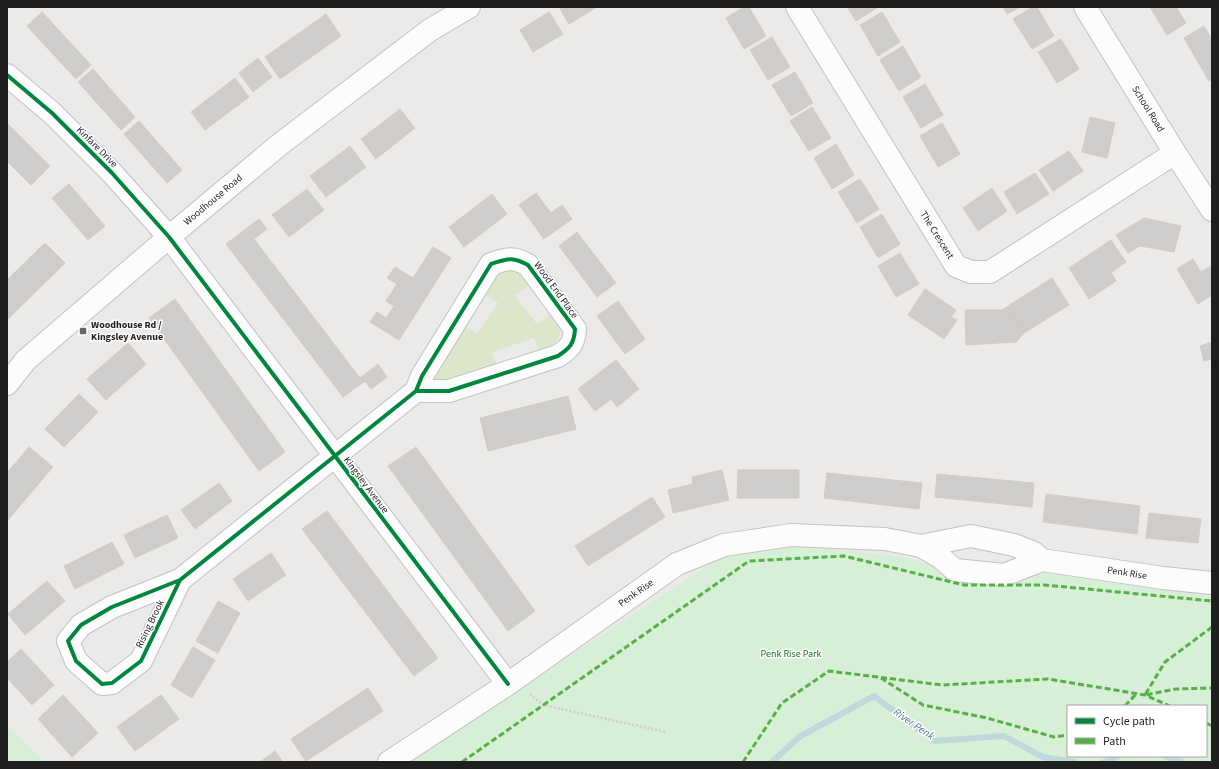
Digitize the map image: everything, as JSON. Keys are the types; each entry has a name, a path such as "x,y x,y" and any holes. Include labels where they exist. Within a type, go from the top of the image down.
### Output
{"street":[{"name":"Woodhouse Road","path":"7,384 26,360 279,145 430,30 469,7"},
{"name":"The Crescent","path":"797,7 956,266 972,272 990,272 1175,153"},
{"name":"School Road","path":"1085,7 1212,210"},
{"name":"Kinfare Drive","path":"7,75 52,114 101,162 169,237"},
{"name":"Kingsley Avenue","path":"169,237 334,456 512,682"},
{"name":"Wood End Place","path":"334,456 416,391 422,376 491,264 507,258 518,259 528,265 574,329 574,340 568,350 558,356 450,391 416,391"},
{"name":"Rising Brook","path":"180,580 141,661 112,683 102,684 76,660 68,641 81,625 112,607 180,580 334,456"},
{"name":"Penk Rise","path":"389,762 512,682 677,564 724,544 791,535 885,539 921,546 955,570 1004,575 1042,560 1163,578 1212,583"},
{"name":"Penk Rise","path":"921,546 971,536 1014,545 1034,553 1042,560"}],"path":[{"path":"512,682 543,706 666,732"}],"green space":[{"path":"513,269 523,276 529,285 515,296 537,324 551,314 562,325 559,336 552,345 539,352 534,338 492,352 497,367 440,383 434,378 435,373 465,326 477,333 498,303 486,295 500,271"},
{"name":"Penk Rise Park","path":"789,544 912,558 950,574 1043,570 1212,596 1212,762 408,762 725,554"},
{"path":"7,726 46,762 7,762"}],"building":[{"path":"559,7 597,7 569,24"},
{"path":"744,7 749,7 766,36 744,49 726,18"},
{"path":"847,7 878,7 856,21"},
{"path":"1003,7 1020,7 1007,14"},
{"path":"1033,7 1037,7 1054,36 1032,49 1013,19"},
{"path":"1150,7 1176,7 1186,23 1167,35"},
{"path":"42,12 91,65 76,79 27,26"},
{"path":"549,12 563,34 533,52 520,30"},
{"path":"882,12 900,42 878,56 860,25"},
{"path":"326,14 341,36 280,79 265,57"},
{"path":"1204,26 1212,40 1212,79 1209,81 1184,38"},
{"path":"772,37 790,67 768,80 750,50"},
{"path":"1061,39 1079,69 1057,83 1038,52"},
{"path":"903,46 921,77 899,91 880,60"},
{"path":"258,58 272,77 253,92 239,73"},
{"path":"93,69 135,117 121,130 78,82"},
{"path":"795,72 813,103 791,116 772,85"},
{"path":"235,78 249,97 205,130 191,112"},
{"path":"925,84 943,115 921,128 903,97"},
{"path":"812,107 831,138 809,151 790,121"},
{"path":"400,109 415,128 376,159 361,139"},
{"path":"1090,117 1115,123 1107,158 1082,152"},
{"path":"139,121 182,170 167,183 124,134"},
{"path":"7,123 50,166 31,185 7,161"},
{"path":"942,123 960,154 938,167 920,136"},
{"path":"836,144 854,175 832,189 814,158"},
{"path":"350,146 366,167 326,197 310,176"},
{"path":"1069,151 1083,171 1053,191 1039,170"},
{"path":"1035,173 1049,194 1017,214 1004,192"},
{"path":"860,179 879,209 857,223 838,192"},
{"path":"69,184 105,226 88,240 52,198"},
{"path":"992,188 1007,211 978,231 963,208"},
{"path":"307,189 324,210 289,237 272,215"},
{"path":"536,193 551,213 562,205 572,219 544,239 519,205"},
{"path":"492,194 507,214 464,247 449,227"},
{"path":"882,214 900,244 878,258 860,227"},
{"path":"1144,218 1181,226 1174,252 1140,246 1128,253 1116,235"},
{"path":"259,219 267,229 254,239 360,378 378,364 387,377 371,389 365,381 343,397 226,244"},
{"path":"577,232 616,283 597,297 559,246"},
{"path":"1111,240 1126,262 1111,273 1116,281 1089,299 1069,268"},
{"path":"45,243 65,263 7,320 7,280"},
{"path":"433,247 451,258 413,318 386,301 397,284 387,278 395,267 413,278"},
{"path":"900,253 919,284 896,297 878,266"},
{"path":"1193,259 1201,272 1211,266 1212,268 1212,295 1198,304 1177,269"},
{"path":"1052,278 1069,305 1024,333 1008,306"},
{"path":"925,289 956,310 951,317 957,320 944,339 908,315"},
{"path":"175,299 285,452 259,471 149,318"},
{"path":"618,301 645,339 625,354 597,316"},
{"path":"394,306 413,318 399,340 370,322 377,312 386,318"},
{"path":"1008,306 1024,333 1016,342 966,345 965,310 1002,310"},
{"path":"1212,342 1212,359 1204,361 1200,346"},
{"path":"128,343 146,364 106,400 87,379"},
{"path":"616,360 639,389 617,407 611,399 595,411 578,389"},
{"path":"79,394 98,412 64,447 45,429"},
{"path":"568,396 576,429 488,451 480,418"},
{"path":"29,447 53,467 7,521 7,473"},
{"path":"416,447 535,611 508,631 388,466"},
{"path":"722,470 729,500 673,513 668,490 693,484 692,477"},
{"path":"738,470 799,470 799,498 737,498"},
{"path":"827,473 922,483 919,509 824,498"},
{"path":"937,474 1034,483 1032,507 935,497"},
{"path":"219,483 232,501 195,529 181,510"},
{"path":"1046,494 1140,506 1137,534 1043,522"},
{"path":"652,497 665,517 588,566 575,546"},
{"path":"327,511 438,658 414,676 302,529"},
{"path":"1149,513 1201,519 1198,543 1146,538"},
{"path":"167,515 178,538 135,558 124,535"},
{"path":"112,542 124,564 75,589 64,566"},
{"path":"271,553 286,575 248,601 233,579"},
{"path":"47,581 65,601 25,635 8,614"},
{"path":"218,601 240,613 218,653 196,641"},
{"path":"193,647 215,660 192,698 171,685"},
{"path":"21,649 54,685 32,705 7,678 7,662"},
{"path":"368,688 383,711 306,761 291,739"},
{"path":"63,695 98,733 72,757 38,719"},
{"path":"161,695 179,719 135,751 117,727"},
{"path":"275,751 283,762 260,762"}],"waterway":[{"name":"River Penk","path":"772,762 799,737 874,696 934,741 1004,736 1043,757 1074,762"},
{"name":"River Penk","path":"1104,762 1116,757"},
{"name":"River Penk","path":"1168,757 1182,762"}],"marked path":[{"path":"462,762 749,561 844,556 964,585 1045,585 1212,601"},
{"path":"1212,627 1165,662 1145,695 1176,689 1212,688"},
{"path":"743,762 782,703 829,671 942,685 1048,679 1145,695 1168,705"},
{"path":"881,678 923,705 987,718 1054,737 1067,735"},
{"path":"1126,705 1137,693"},
{"path":"1207,724 1212,726"}],"cycle path":[{"path":"7,75 52,113 112,173 169,237 508,684"},
{"path":"180,580 112,607 81,625 68,641 76,661 102,684 112,683 141,661 180,580 416,391 422,376 491,264 513,259 528,265 575,329 574,338 571,345 566,351 558,356 449,391 416,391"}],"place":[{"name":"Woodhouse Rd / Kingsley Avenue","path":"83,331"}]}
